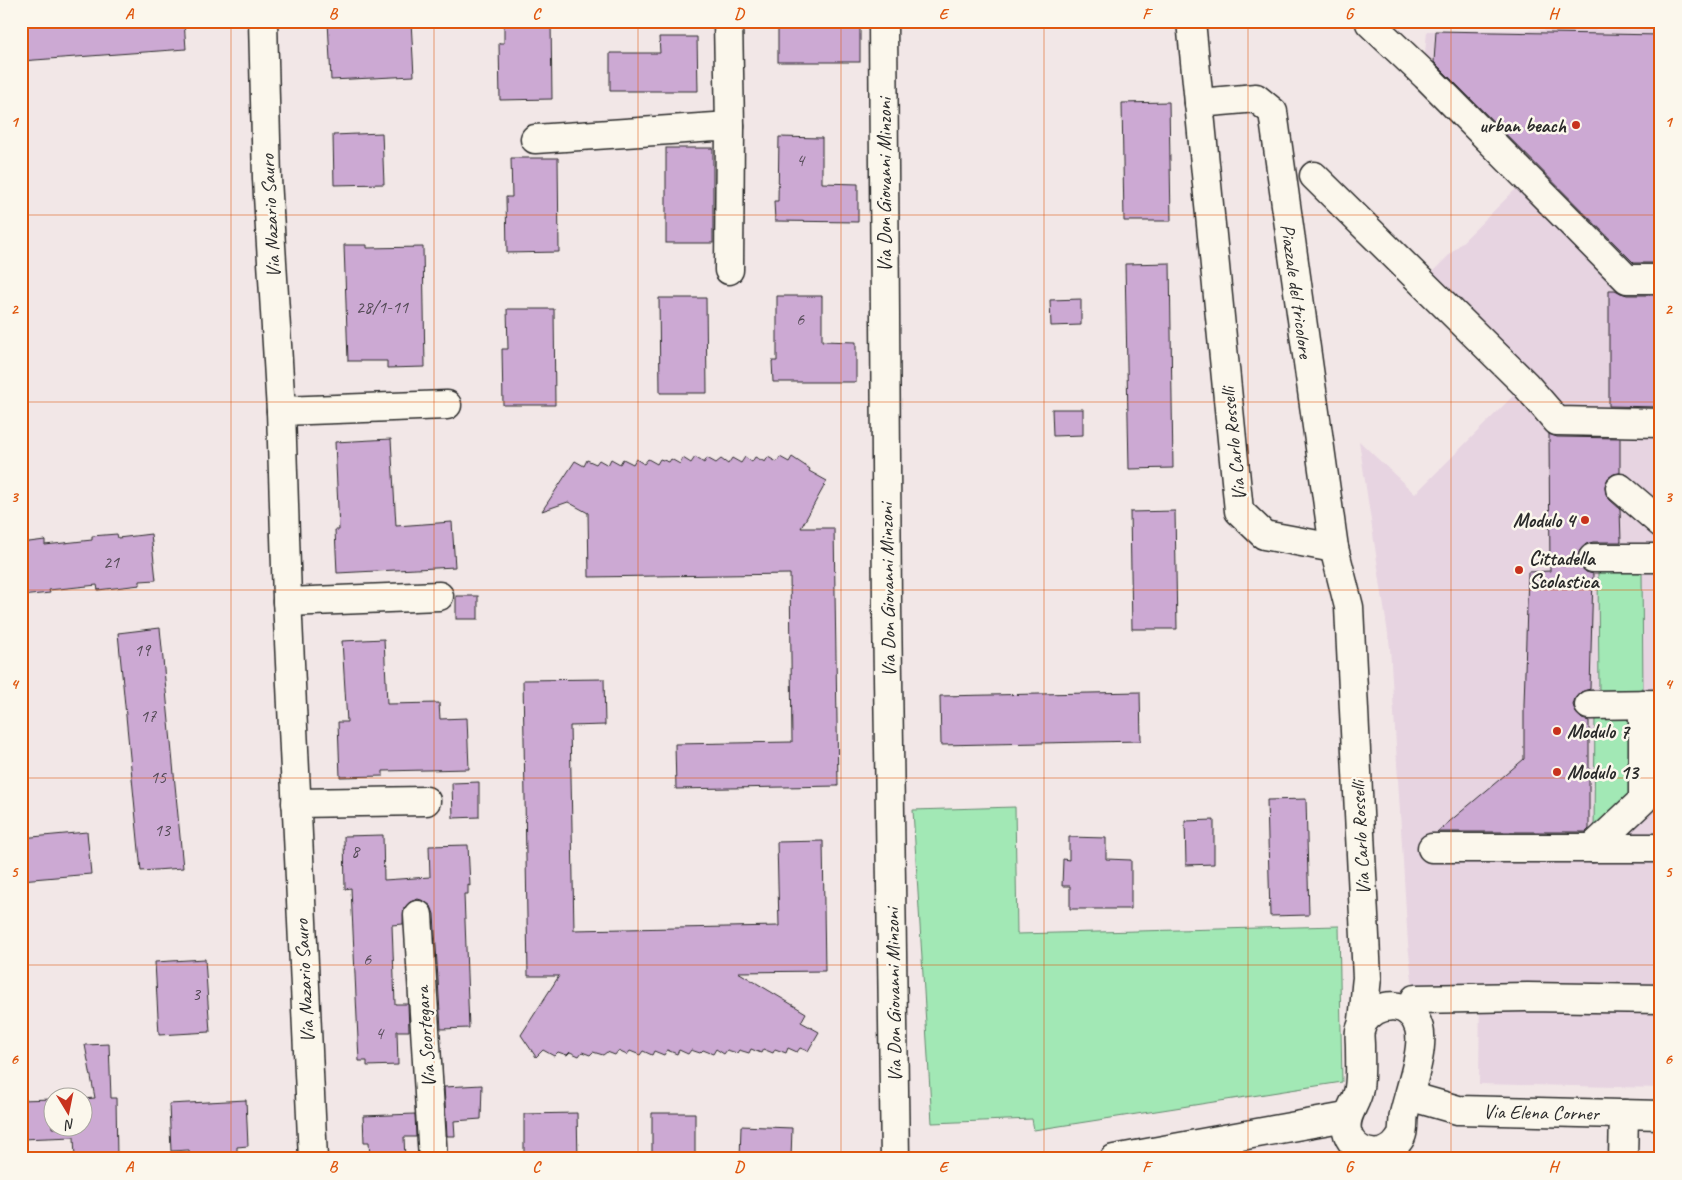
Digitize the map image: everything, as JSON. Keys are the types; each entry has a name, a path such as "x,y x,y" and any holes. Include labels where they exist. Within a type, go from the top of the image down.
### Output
{"street":[{"name":"Via Nazario Sauro","path":"263,21 267,179 281,411 287,602 313,1159"},
{"path":"728,21 730,126 729,270"},
{"name":"Via Don Giovanni Minzoni","path":"883,21 887,578 895,1159"},
{"name":"Via Carlo Rosselli","path":"1190,21 1239,511 1264,535 1334,548 1349,607 1366,978 1363,1022 1360,1032 1359,1091 1346,1117"},
{"path":"1370,21 1370,24 1426,76 1627,279 1661,279"},
{"name":"Piazzale del tricolore","path":"1199,103 1256,98 1273,112 1334,548"},
{"path":"535,139 730,126"},
{"path":"1314,176 1525,384 1557,420 1661,423"},
{"path":"281,411 447,405"},
{"path":"1620,488 1661,524"},
{"path":"1593,558 1661,558"},
{"path":"287,602 439,596"},
{"path":"1589,705 1652,704 1643,800 1592,848"},
{"path":"296,803 426,801"},
{"path":"1432,848 1661,848"},
{"name":"Via Scortegara","path":"418,914 433,1159"},
{"path":"1114,1159 1346,1117 1347,1133 1350,1140 1366,1156 1386,1152 1401,1138 1404,1129 1403,1119 1410,1095 1420,1040 1420,1030 1416,1020 1366,978"},
{"path":"1404,1009 1415,999 1527,997 1661,1000"},
{"path":"1363,1022 1368,1014 1377,1008 1387,1006 1404,1009"},
{"name":"Via Elena Corner","path":"1410,1095 1458,1110 1661,1115"},
{"name":"Via Elena Corner","path":"1404,1129 1458,1110"},
{"name":"Via Elena Corner","path":"1623,1159 1624,1114"}],"shaded area":[{"name":"Cittadella Scolastica","path":"1661,29 1661,1088 1479,1084 1480,989 1413,988 1408,944 1390,647 1359,441 1415,494 1525,384 1429,275 1533,172 1424,64 1427,31"}],"green space":[{"path":"1598,570 1642,570 1643,695 1599,695"},
{"path":"1595,710 1636,710 1637,797 1594,836"},
{"path":"1015,807 1017,934 1339,926 1342,1082 1034,1130 1032,1119 932,1123 913,810"}],"building":[{"path":"21,21 184,21 186,49 21,61"},
{"path":"328,21 411,21 414,76 331,80"},
{"path":"504,21 551,21 552,99 500,100 499,43 504,43"},
{"path":"778,21 860,21 860,62 778,62"},
{"name":"urban beach","path":"1436,31 1661,35 1661,263 1634,263 1434,62"},
{"path":"659,37 697,37 698,91 610,91 610,53 660,53"},
{"path":"1169,102 1171,221 1124,221 1122,103"},
{"path":"382,133 384,184 334,185 333,135"},
{"path":"779,137 822,138 822,183 858,184 858,222 775,221 774,201 778,201"},
{"path":"666,148 713,148 713,243 666,243"},
{"path":"511,158 558,158 559,252 507,253 506,197 512,197"},
{"path":"344,245 367,245 367,248 423,247 425,367 387,368 387,361 348,361"},
{"path":"1170,263 1173,468 1129,469 1125,264"},
{"path":"1609,290 1615,290 1627,295 1661,295 1661,407 1609,406"},
{"path":"777,296 822,296 822,341 856,342 856,382 773,382 772,361 777,361"},
{"path":"659,298 706,298 707,393 660,393"},
{"path":"1081,299 1081,325 1051,326 1050,300"},
{"path":"507,309 554,309 555,405 503,405 502,349 508,349"},
{"path":"1052,409 1083,409 1083,435 1053,436"},
{"name":"Modulo 7","path":"1549,434 1557,437 1620,438 1620,473 1608,478 1605,486 1606,494 1620,509 1621,542 1593,542 1586,544 1580,550 1577,558 1580,566 1586,572 1593,574 1590,689 1581,692 1575,698 1573,705 1576,713 1582,719 1589,721 1589,829 1586,832 1437,832 1524,759 1528,572 1550,571"},
{"path":"391,439 396,526 452,522 455,567 337,573 335,530 339,530 335,442"},
{"path":"695,457 704,463 707,458 716,463 721,459 728,464 732,458 741,463 745,457 752,462 755,457 765,462 768,457 777,462 780,457 789,462 792,457 810,469 809,471 827,481 801,528 834,528 838,786 676,789 675,744 792,742 790,574 589,577 588,513 568,502 542,511 575,461 584,466 587,460 596,464 599,460 608,465 611,459 620,464 623,459 633,464 636,459 644,464 648,459 657,464 660,459 669,462 671,459 680,464 683,458 691,463"},
{"path":"1175,511 1177,629 1132,629 1130,512"},
{"path":"117,534 118,538 151,534 156,580 140,581 140,585 98,590 97,585 49,590 50,593 21,596 21,543 45,540 45,545 92,540 92,536"},
{"path":"456,596 478,596 478,619 456,619"},
{"path":"160,628 183,868 141,871 118,633"},
{"path":"384,639 387,704 439,703 440,719 467,718 469,769 383,771 383,776 340,777 338,722 347,722 342,641"},
{"path":"604,679 605,725 570,726 574,930 779,926 777,842 823,841 825,971 738,972 806,1013 801,1022 819,1032 808,1051 800,1048 797,1052 788,1048 786,1053 775,1049 773,1053 763,1049 761,1053 751,1049 749,1053 739,1050 737,1053 727,1050 724,1054 716,1049 713,1054 703,1050 700,1053 691,1050 688,1054 679,1050 677,1054 667,1050 664,1055 654,1051 652,1055 643,1051 640,1055 630,1051 627,1055 618,1051 615,1055 607,1052 603,1055 593,1052 590,1055 582,1052 579,1056 570,1052 567,1055 558,1052 554,1056 543,1050 536,1057 521,1035 559,976 528,976 523,680"},
{"path":"1140,692 1141,741 941,745 940,696"},
{"path":"479,782 479,817 453,818 452,783"},
{"path":"1306,799 1309,915 1270,916 1267,800"},
{"path":"1214,820 1214,864 1186,865 1185,821"},
{"path":"87,832 91,874 21,880 21,838"},
{"path":"383,835 384,880 430,877 429,846 468,845 470,886 468,885 468,894 464,894 469,1028 441,1029 434,914 431,906 418,899 410,902 404,908 403,924 392,925 395,1004 408,1004 409,1031 397,1031 398,1065 367,1066 367,1061 359,1061 351,888 345,889 344,836"},
{"path":"1069,837 1106,838 1106,859 1131,860 1131,909 1070,909 1070,886 1062,886 1063,859 1069,860"},
{"path":"205,959 210,1032 159,1035 155,962"},
{"path":"109,1044 111,1098 116,1098 117,1159 75,1159 74,1138 92,1138 92,1098 95,1098 85,1045"},
{"path":"482,1085 481,1119 454,1121 455,1136 447,1136 444,1087"},
{"path":"42,1099 42,1138 48,1138 21,1139 21,1100"},
{"path":"246,1100 248,1146 237,1147 237,1159 190,1159 189,1150 171,1151 169,1104"},
{"path":"577,1113 578,1159 524,1159 524,1114"},
{"path":"652,1113 695,1113 695,1156 675,1156 675,1159 652,1159"},
{"path":"415,1114 416,1137 404,1137 405,1159 370,1159 369,1142 364,1142 363,1116"},
{"path":"741,1126 792,1128 791,1159 740,1159"}],"place":[{"name":"urban beach","path":"1576,125"},
{"name":"Modulo 4","path":"1585,520"},
{"name":"Cittadella Scolastica","path":"1519,570"},
{"name":"Modulo 7","path":"1557,731"},
{"name":"Modulo 13","path":"1557,772"}]}
